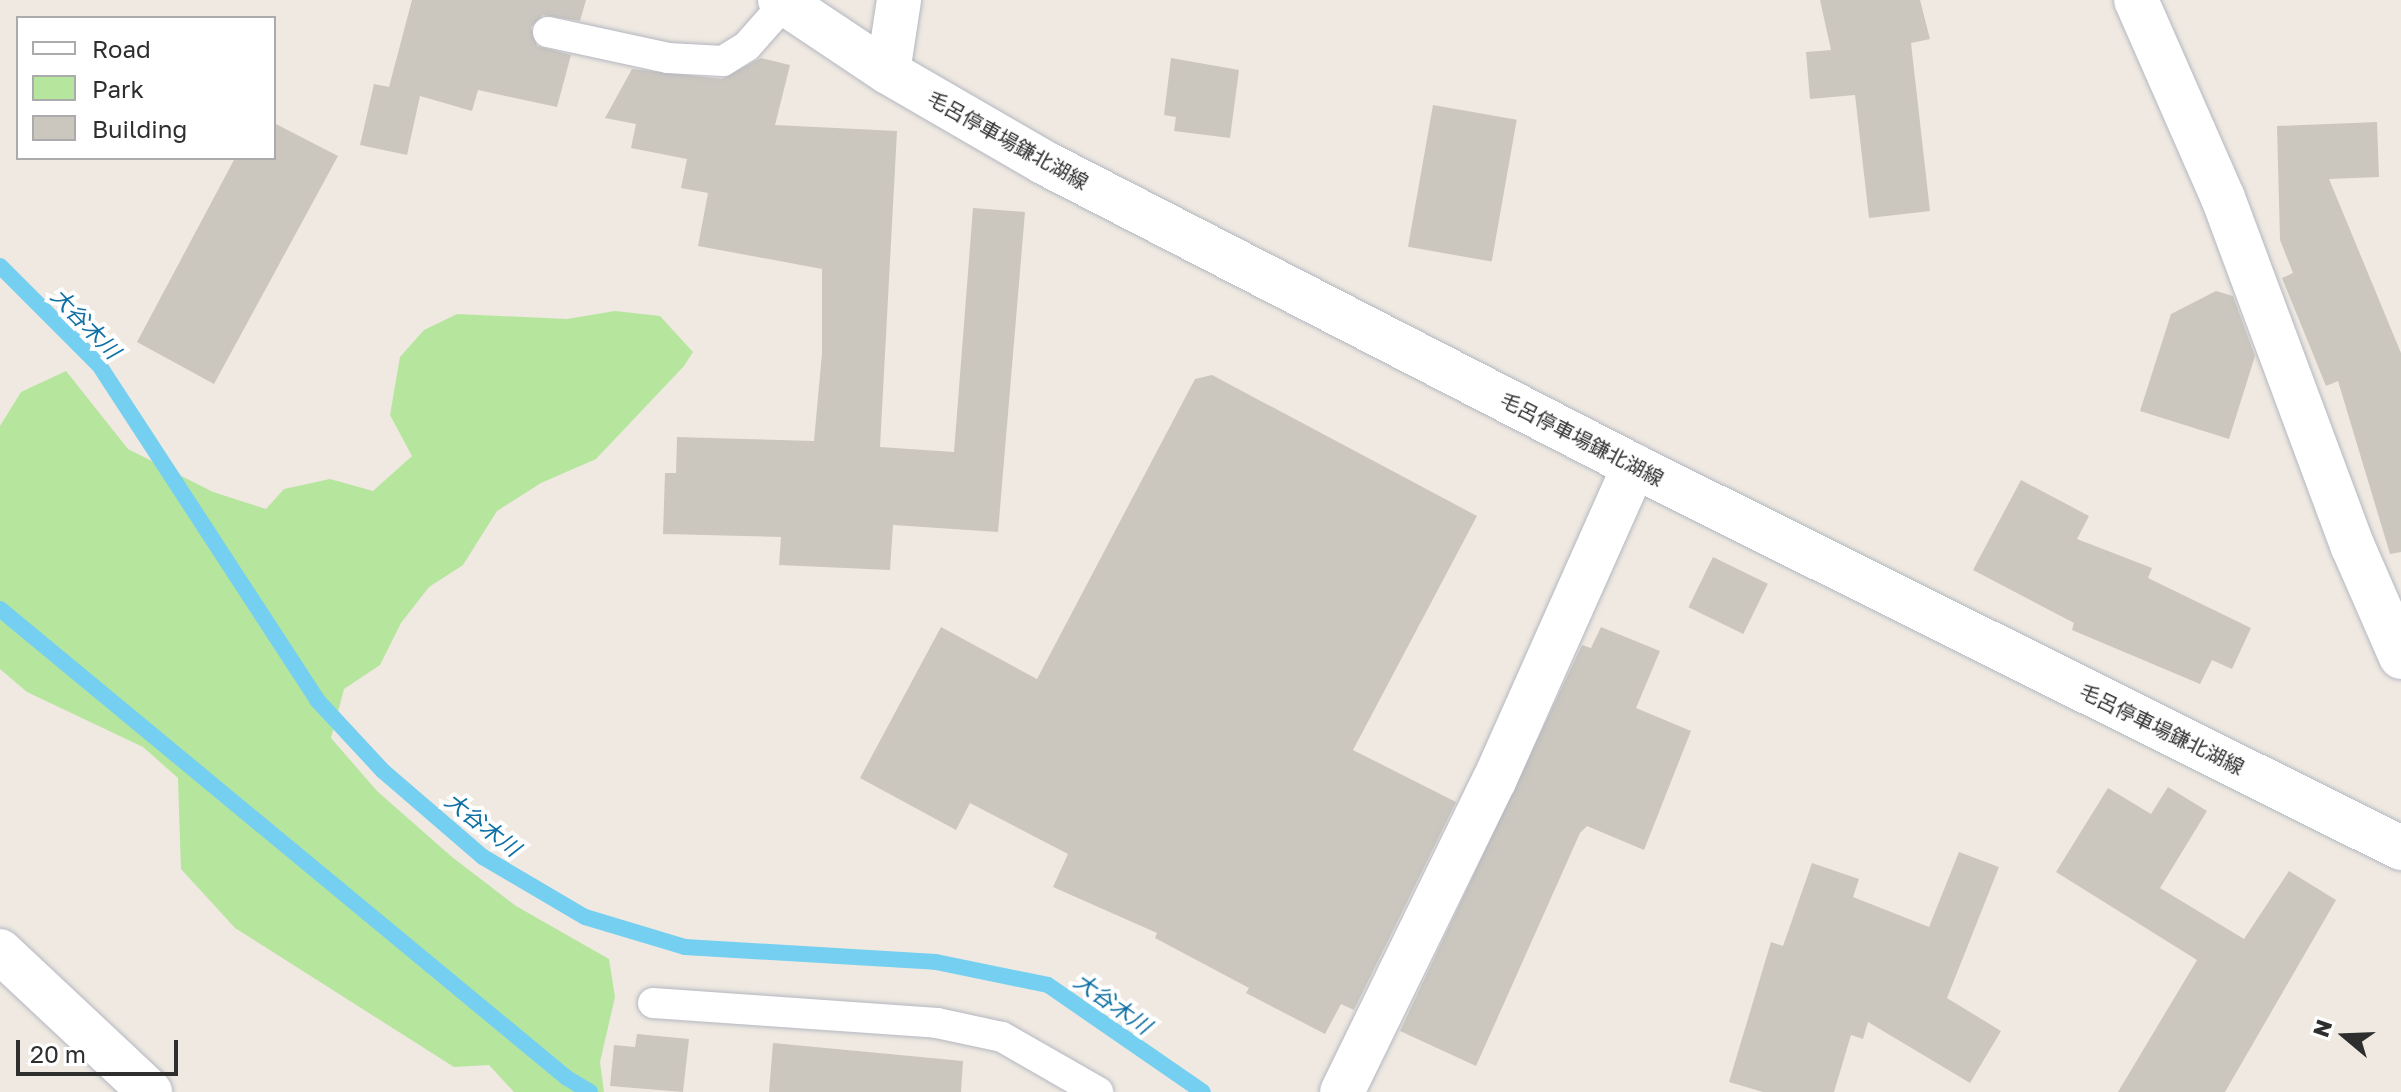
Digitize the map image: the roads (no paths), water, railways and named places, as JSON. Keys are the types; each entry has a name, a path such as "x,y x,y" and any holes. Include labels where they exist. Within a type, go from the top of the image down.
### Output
{"main road":[{"path":"888,72 899,0"},
{"path":"2136,0 2223,198 2353,547 2401,657"},
{"name":"毛呂停車場鎌北湖線","path":"782,1 888,72 1043,162 1634,466 2401,848"},
{"path":"1342,1092 1494,781 1634,466"},
{"path":"0,951 150,1092"}],"lane":[{"path":"548,32 668,58 723,61 747,46 782,1"},
{"path":"653,1003 937,1023 1002,1037 1098,1092"}],"waterway":[{"name":"大谷木川","path":"0,266 99,365 317,700 383,771 483,857 585,917 685,947 936,962 1048,985 1203,1092"},
{"path":"0,609 567,1078 590,1092"}]}
